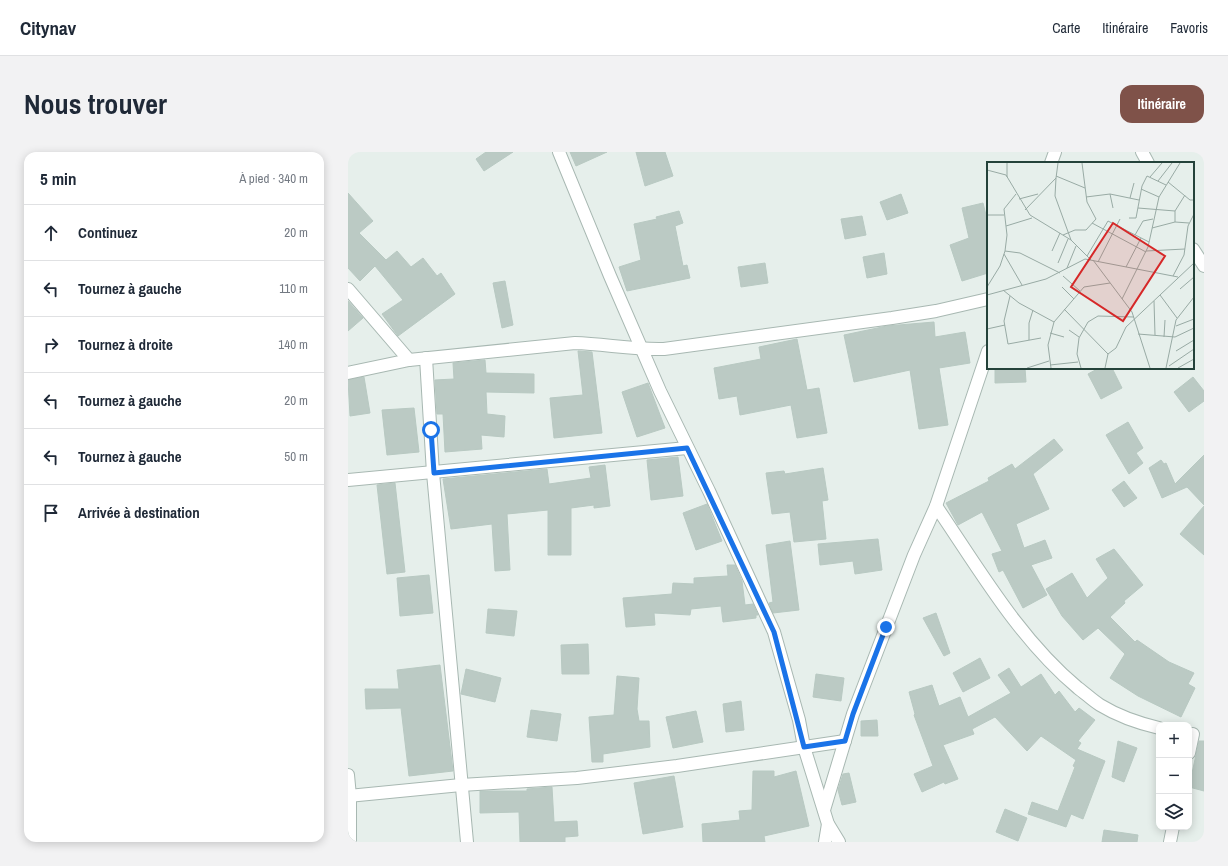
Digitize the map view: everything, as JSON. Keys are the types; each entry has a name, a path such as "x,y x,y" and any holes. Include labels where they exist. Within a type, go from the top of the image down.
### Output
{"street":[{"path":"559,152 607,269 643,350 687,448 774,632 804,747 828,824 839,842"},
{"path":"1051,162 1055,152"},
{"path":"1142,152 1147,162"},
{"path":"1194,251 1204,266"},
{"path":"348,289 409,360"},
{"path":"348,373 409,360 575,343 643,350 664,349 741,340 892,318 936,311 987,299"},
{"path":"824,810 853,714 914,555 936,506 987,354"},
{"path":"426,358 434,473 467,842"},
{"path":"348,480 687,448"},
{"path":"936,506 1006,609 1035,645 1065,677 1099,705 1131,721 1156,727"},
{"path":"1192,744 1195,734"},
{"path":"349,796 461,785 577,778 677,766 845,741"},
{"path":"348,775 350,842"},
{"path":"825,842 828,824"},
{"path":"1170,842 1172,830"}],"building":[{"path":"486,152 513,152 484,171 476,159"},
{"path":"570,152 607,152 576,166"},
{"path":"636,152 665,152 673,176 645,186"},
{"path":"348,193 373,221 359,233 386,260 397,251 411,267 423,258 437,276 441,273 455,294 398,336 382,314 403,300 375,266 360,281 348,268"},
{"path":"901,194 908,213 887,220 880,202"},
{"path":"983,203 987,219 987,273 962,281 950,245 969,238 962,208"},
{"path":"679,211 683,223 675,226 683,266 687,265 690,278 627,291 619,267 641,260 634,224 657,219 656,217"},
{"path":"862,216 866,235 845,239 841,219"},
{"path":"884,253 887,274 867,278 863,257"},
{"path":"765,263 768,283 741,287 738,267"},
{"path":"505,281 513,325 502,328 493,283"},
{"path":"348,301 363,318 348,331"},
{"path":"934,322 935,337 965,332 970,363 939,368 948,425 919,429 910,370 854,382 844,335 887,326"},
{"path":"797,339 807,390 819,388 827,433 797,438 791,405 740,415 737,396 719,399 714,368 761,359 759,347"},
{"path":"578,351 592,352 602,433 554,438 550,398 583,395"},
{"path":"485,360 486,373 534,374 534,393 486,392 487,414 505,416 504,437 481,435 482,449 445,452 443,414 437,414 435,380 454,379 453,363"},
{"path":"995,369 1025,369 1026,382 995,383"},
{"path":"1097,369 1112,369 1122,388 1101,399 1088,374"},
{"path":"364,377 370,413 350,416 348,380"},
{"path":"1193,377 1204,391 1204,401 1189,412 1174,392"},
{"path":"648,383 665,428 637,437 622,392"},
{"path":"414,408 419,452 387,455 382,410"},
{"path":"1128,422 1143,448 1136,453 1143,463 1129,474 1106,435"},
{"path":"1054,439 1063,450 1033,474 1049,509 1016,524 1024,548 1045,540 1052,558 1031,565 1047,595 1023,608 1003,570 999,572 992,554 1002,551 982,512 958,525 946,503 989,481 988,478 1012,464 1015,469"},
{"path":"1204,455 1204,505 1187,487 1162,498 1149,468 1161,460 1164,464 1166,463 1175,484"},
{"path":"678,457 683,496 651,500 647,460"},
{"path":"605,465 610,506 594,508 594,505 571,508 571,555 548,555 548,510 507,514 510,570 495,571 492,524 451,529 443,479 547,469 549,484 591,478 589,467"},
{"path":"823,468 828,500 822,501 826,539 794,542 790,512 772,514 766,473 784,471 785,474"},
{"path":"1124,481 1137,498 1124,507 1112,490"},
{"path":"395,483 405,572 387,574 377,485"},
{"path":"707,504 722,541 696,550 683,513"},
{"path":"1204,506 1204,555 1180,534"},
{"path":"878,539 882,570 855,574 853,561 820,565 818,544"},
{"path":"790,541 799,610 773,613 769,603 773,602 766,545"},
{"path":"1114,549 1143,585 1124,601 1125,603 1110,617 1135,642 1137,640 1169,662 1194,673 1188,684 1195,688 1181,717 1138,696 1110,678 1125,654 1098,628 1083,640 1062,616 1046,589 1072,573 1087,598 1108,578 1096,559"},
{"path":"727,565 735,565 742,581 745,605 753,604 758,615 756,615 756,618 723,622 721,606 691,609 690,615 654,613 655,625 626,627 623,598 672,594 673,583 694,584 694,578 728,576"},
{"path":"429,575 433,613 400,616 397,578"},
{"path":"488,609 517,611 514,636 486,633"},
{"path":"936,613 950,653 944,656 923,618"},
{"path":"588,644 589,674 562,674 561,645"},
{"path":"980,658 990,678 963,692 953,673"},
{"path":"440,665 453,771 409,776 401,708 366,709 365,689 399,689 397,670"},
{"path":"1009,668 1021,687 1041,674 1055,695 1059,691 1075,712 1079,708 1095,720 1078,741 1081,743 1077,749 1105,761 1083,819 1071,814 1066,827 1028,814 1032,802 1058,811 1075,767 1073,766 1076,760 1041,736 1027,751 995,717 972,729 974,734 943,745 958,779 945,784 944,782 922,792 914,774 933,766 914,715 909,692 932,685 939,706 960,697 968,717 1011,693 998,675"},
{"path":"466,669 501,678 495,702 461,694"},
{"path":"816,674 844,678 841,701 813,697"},
{"path":"617,676 639,678 637,709 639,721 649,721 650,747 603,754 603,762 592,762 589,717 614,715"},
{"path":"741,701 744,730 726,732 723,704"},
{"path":"531,710 561,714 557,741 527,737"},
{"path":"696,711 703,742 673,748 666,717"},
{"path":"877,720 878,736 861,736 861,721"},
{"path":"1118,741 1137,748 1124,782 1112,777"},
{"path":"1199,741 1204,741 1204,791 1192,788 1192,773"},
{"path":"753,771 774,771 774,777 796,771 809,826 764,836 765,842 703,842 702,824 740,820 739,811 752,810"},
{"path":"849,773 856,802 842,805 838,790 843,774"},
{"path":"674,776 683,827 643,834 634,783"},
{"path":"552,787 554,822 577,821 578,836 565,837 565,842 520,842 519,812 480,813 480,791 527,791 527,789"},
{"path":"1005,809 1027,818 1018,841 996,832"},
{"path":"1104,830 1138,835 1137,842 1102,842"}],"route":[{"path":"431,430 434,473 687,448 762,602 774,632 799,720 804,747 845,741 853,714 886,627"}]}
